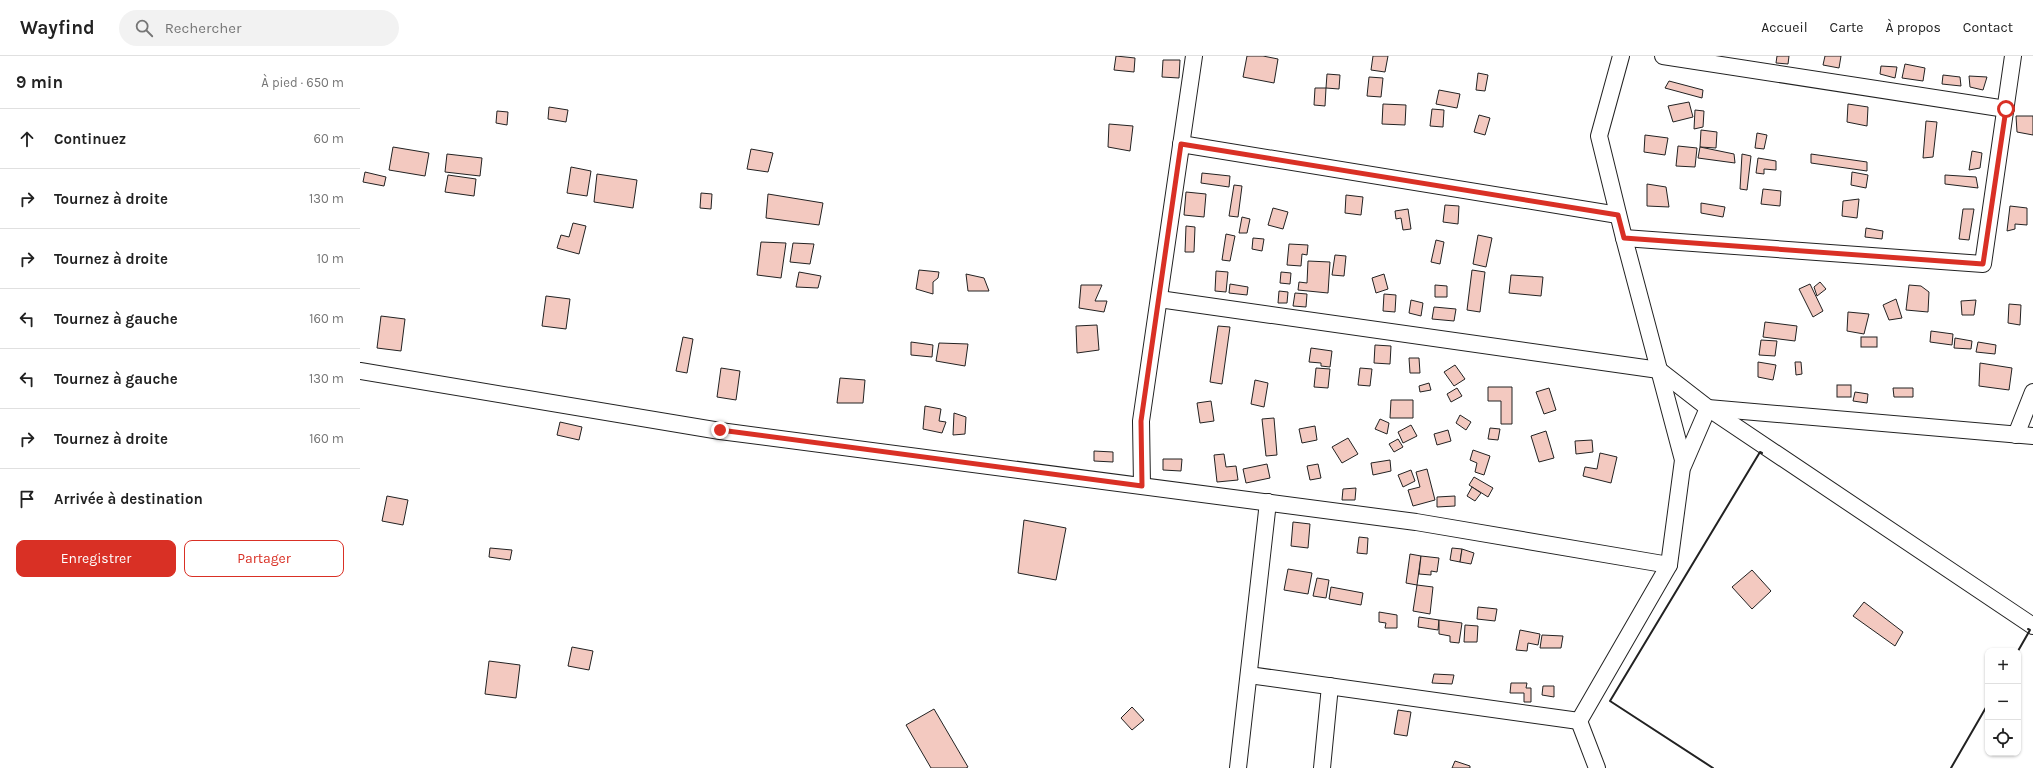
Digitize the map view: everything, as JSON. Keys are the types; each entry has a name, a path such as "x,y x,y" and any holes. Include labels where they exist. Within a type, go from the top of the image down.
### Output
{"street":[{"path":"1142,486 1141,421 1194,56"},
{"path":"1579,721 1669,565 1683,460 1618,215 1599,136 1621,56"},
{"path":"1663,56 2006,109"},
{"path":"1624,238 1983,264 2013,56"},
{"path":"1181,144 1618,215"},
{"path":"1159,299 1659,370 1708,408 2033,626"},
{"path":"360,371 720,430 1416,522 1669,565"},
{"path":"2016,435 2033,392"},
{"path":"1708,408 2033,436"},
{"path":"1682,467 1708,408"},
{"path":"1238,768 1268,502"},
{"path":"1249,675 1579,721"},
{"path":"1322,768 1330,686"},
{"path":"1579,721 1597,768"}],"building":[{"path":"1116,56 1135,58 1134,72 1114,70"},
{"path":"1247,56 1263,56 1278,59 1274,83 1243,77"},
{"path":"1373,56 1388,56 1385,72 1371,70"},
{"path":"1777,56 1789,56 1788,64 1776,63"},
{"path":"1825,56 1841,56 1839,68 1823,65"},
{"path":"1163,60 1180,60 1179,78 1162,77"},
{"path":"1905,64 1925,68 1923,81 1902,78"},
{"path":"1881,66 1897,67 1895,78 1880,74"},
{"path":"1478,73 1488,75 1485,91 1476,90"},
{"path":"1327,74 1340,75 1339,89 1326,88"},
{"path":"1943,75 1960,77 1961,86 1942,84"},
{"path":"1969,76 1987,77 1983,90 1970,87"},
{"path":"1369,77 1383,78 1381,97 1367,96"},
{"path":"1669,81 1703,90 1702,98 1665,88"},
{"path":"1315,88 1326,88 1325,106 1314,105"},
{"path":"1439,90 1460,94 1457,108 1436,104"},
{"path":"1689,102 1693,117 1673,122 1668,106"},
{"path":"1383,104 1406,105 1405,125 1382,124"},
{"path":"1848,104 1868,107 1867,126 1847,122"},
{"path":"549,107 568,110 566,122 548,119"},
{"path":"1432,109 1444,110 1443,127 1430,126"},
{"path":"1695,110 1704,111 1703,127 1694,129"},
{"path":"497,111 508,112 507,125 496,123"},
{"path":"1479,115 1490,118 1485,135 1474,132"},
{"path":"2016,116 2033,116 2033,135 2017,132"},
{"path":"1926,121 1937,122 1933,157 1923,158"},
{"path":"1109,124 1133,126 1130,151 1108,147"},
{"path":"1701,130 1717,132 1716,148 1700,147"},
{"path":"1757,133 1767,135 1764,149 1755,148"},
{"path":"1645,135 1668,138 1665,155 1644,152"},
{"path":"1678,146 1697,148 1695,167 1676,166"},
{"path":"393,147 429,153 425,176 389,170"},
{"path":"1700,147 1734,154 1735,163 1698,158"},
{"path":"751,149 773,153 768,172 747,169"},
{"path":"1972,151 1982,153 1980,168 1969,170"},
{"path":"447,154 482,158 480,176 445,172"},
{"path":"1742,154 1751,156 1747,190 1740,189"},
{"path":"1811,154 1867,162 1867,171 1811,163"},
{"path":"1758,158 1776,161 1776,170 1764,169 1764,174 1756,173"},
{"path":"571,167 591,171 587,196 567,193"},
{"path":"365,172 386,177 384,186 363,182"},
{"path":"1852,172 1868,175 1866,188 1851,185"},
{"path":"1202,173 1230,176 1229,187 1201,183"},
{"path":"597,174 637,180 633,208 594,202"},
{"path":"448,175 476,179 474,196 445,192"},
{"path":"1945,175 1976,177 1978,188 1945,184"},
{"path":"1647,184 1666,187 1669,207 1647,206"},
{"path":"1234,185 1242,186 1238,217 1229,216"},
{"path":"1763,189 1781,191 1780,206 1761,204"},
{"path":"1186,192 1206,194 1204,217 1184,215"},
{"path":"701,193 712,194 711,209 700,208"},
{"path":"768,194 823,203 819,225 766,218"},
{"path":"1346,195 1363,197 1361,215 1345,213"},
{"path":"1859,199 1857,218 1842,216 1843,201"},
{"path":"1701,203 1725,207 1723,217 1701,213"},
{"path":"1445,205 1459,206 1458,224 1443,222"},
{"path":"2010,206 2027,208 2027,225 2015,224 2015,229 2007,231"},
{"path":"1273,208 1288,212 1283,229 1268,225"},
{"path":"1408,209 1411,229 1403,230 1401,218 1396,219 1395,211"},
{"path":"1963,209 1974,209 1969,240 1959,239"},
{"path":"1242,217 1250,219 1247,233 1239,233"},
{"path":"573,223 586,226 579,254 557,248 561,235 569,237"},
{"path":"1186,226 1195,227 1194,252 1185,252"},
{"path":"1866,228 1883,231 1882,239 1865,237"},
{"path":"1226,234 1235,236 1230,261 1222,260"},
{"path":"1478,235 1492,238 1486,267 1473,264"},
{"path":"1253,238 1264,239 1262,251 1252,249"},
{"path":"1436,240 1444,242 1440,264 1431,262"},
{"path":"761,242 786,243 781,278 757,275"},
{"path":"793,243 814,244 810,264 790,262"},
{"path":"1289,244 1308,245 1307,255 1302,254 1301,266 1287,265"},
{"path":"1335,255 1346,256 1344,276 1332,275"},
{"path":"1308,261 1330,262 1328,293 1298,290 1299,282 1307,283"},
{"path":"919,270 939,272 938,278 933,282 933,294 916,289"},
{"path":"1472,270 1485,272 1480,312 1467,310"},
{"path":"1216,271 1228,272 1226,292 1215,291"},
{"path":"799,272 821,276 818,288 796,287"},
{"path":"1281,272 1291,273 1290,284 1280,283"},
{"path":"966,274 984,278 989,291 968,291"},
{"path":"1384,274 1388,289 1376,293 1372,278"},
{"path":"1511,275 1543,277 1541,296 1509,293"},
{"path":"1820,282 1826,289 1817,296 1814,287"},
{"path":"1230,284 1248,287 1247,295 1229,293"},
{"path":"1810,284 1823,311 1813,317 1799,289"},
{"path":"1081,285 1102,285 1095,301 1107,301 1104,312 1079,308"},
{"path":"1435,285 1447,286 1447,297 1435,297"},
{"path":"1909,285 1921,286 1929,292 1928,312 1906,310"},
{"path":"1279,291 1288,292 1287,303 1278,303"},
{"path":"1295,293 1307,294 1306,307 1293,306"},
{"path":"1384,294 1396,295 1395,312 1383,311"},
{"path":"546,296 570,299 566,329 542,326"},
{"path":"1896,299 1902,318 1889,320 1883,305"},
{"path":"1411,300 1423,303 1421,316 1409,313"},
{"path":"1976,300 1974,315 1962,315 1961,301"},
{"path":"2009,304 2021,305 2020,325 2008,323"},
{"path":"1434,307 1456,309 1454,321 1432,319"},
{"path":"1848,312 1869,314 1864,334 1847,331"},
{"path":"381,316 405,319 401,351 377,348"},
{"path":"1765,322 1797,326 1795,341 1763,337"},
{"path":"1097,325 1099,350 1077,353 1076,326"},
{"path":"1218,326 1230,327 1222,384 1210,382"},
{"path":"1931,331 1953,334 1952,345 1930,342"},
{"path":"683,337 693,339 687,373 676,371"},
{"path":"1861,337 1877,337 1877,347 1861,347"},
{"path":"1955,338 1972,341 1971,349 1954,348"},
{"path":"1761,340 1777,341 1775,356 1759,355"},
{"path":"911,342 933,345 932,357 911,355"},
{"path":"1978,342 1996,345 1995,354 1976,352"},
{"path":"939,343 968,344 965,366 936,361"},
{"path":"1375,345 1391,346 1390,364 1374,363"},
{"path":"1311,348 1332,351 1330,367 1321,366 1321,363 1309,362"},
{"path":"1409,358 1419,358 1420,373 1410,373"},
{"path":"1758,362 1776,365 1773,380 1758,377"},
{"path":"1795,362 1801,362 1802,374 1796,375"},
{"path":"1980,363 2012,368 2009,390 1979,386"},
{"path":"1455,365 1465,379 1454,386 1444,372"},
{"path":"721,368 740,371 736,400 717,397"},
{"path":"1316,368 1330,369 1328,388 1314,387"},
{"path":"1360,368 1372,369 1370,386 1358,385"},
{"path":"840,378 865,380 863,403 837,403"},
{"path":"1255,380 1268,383 1264,407 1251,404"},
{"path":"1429,383 1431,390 1420,392 1419,386"},
{"path":"1837,385 1851,385 1851,397 1837,397"},
{"path":"1488,387 1512,387 1512,424 1501,424 1501,401 1488,401"},
{"path":"1457,388 1462,396 1451,402 1447,394"},
{"path":"1549,388 1556,410 1544,414 1536,392"},
{"path":"1893,388 1913,388 1913,397 1894,397"},
{"path":"1855,392 1868,394 1867,403 1853,401"},
{"path":"1391,400 1413,400 1413,418 1390,418"},
{"path":"1211,401 1214,421 1200,423 1197,403"},
{"path":"925,406 941,409 939,421 946,422 942,433 923,429"},
{"path":"954,413 966,417 965,434 953,435"},
{"path":"1460,415 1471,422 1466,430 1456,423"},
{"path":"1274,418 1277,455 1266,456 1262,419"},
{"path":"1380,419 1389,423 1387,434 1375,429"},
{"path":"560,422 582,427 579,440 557,435"},
{"path":"1411,425 1417,436 1403,443 1398,432"},
{"path":"1315,426 1317,440 1302,443 1299,429"},
{"path":"1490,428 1500,429 1498,440 1488,439"},
{"path":"1448,430 1451,441 1437,445 1434,434"},
{"path":"1546,431 1554,458 1539,462 1531,436"},
{"path":"1348,438 1358,454 1342,463 1332,447"},
{"path":"1398,439 1403,447 1394,452 1389,444"},
{"path":"1592,440 1593,452 1576,454 1575,441"},
{"path":"1473,450 1490,456 1484,475 1475,472 1477,463 1470,460"},
{"path":"1094,451 1113,452 1113,462 1094,461"},
{"path":"1600,453 1617,457 1611,483 1583,476 1585,467 1597,469"},
{"path":"1224,454 1226,467 1236,466 1238,480 1217,482 1214,455"},
{"path":"1163,459 1182,459 1181,471 1163,470"},
{"path":"1390,460 1391,471 1373,475 1371,463"},
{"path":"1267,464 1270,478 1246,483 1243,469"},
{"path":"1318,464 1321,478 1310,480 1307,466"},
{"path":"1427,469 1435,500 1413,506 1408,490 1420,487 1416,472"},
{"path":"1411,470 1415,481 1403,487 1398,475"},
{"path":"1474,477 1493,488 1488,497 1469,485"},
{"path":"1472,487 1481,493 1475,501 1467,496"},
{"path":"1356,488 1355,500 1342,500 1343,489"},
{"path":"387,496 408,500 403,525 382,521"},
{"path":"1455,496 1455,506 1437,507 1437,497"},
{"path":"1024,520 1066,528 1056,580 1018,573"},
{"path":"1293,522 1310,524 1308,548 1291,546"},
{"path":"1359,537 1368,538 1367,554 1357,553"},
{"path":"490,548 512,550 510,560 489,557"},
{"path":"1452,548 1462,549 1460,562 1450,560"},
{"path":"1462,549 1474,553 1471,564 1460,562"},
{"path":"1410,554 1421,556 1417,585 1406,583"},
{"path":"1421,556 1439,558 1437,572 1431,571 1431,575 1419,574"},
{"path":"1288,569 1312,573 1308,594 1284,590"},
{"path":"1752,570 1771,591 1752,609 1732,587"},
{"path":"1317,578 1329,580 1326,598 1313,596"},
{"path":"1417,585 1433,587 1430,614 1413,611"},
{"path":"1331,587 1363,593 1361,605 1329,599"},
{"path":"1864,602 1903,632 1895,646 1853,616"},
{"path":"1478,607 1497,609 1495,621 1477,619"},
{"path":"1379,612 1397,615 1397,628 1385,628 1386,623 1379,622"},
{"path":"1419,617 1439,620 1438,630 1418,627"},
{"path":"1439,620 1462,623 1459,643 1450,642 1450,636 1439,634"},
{"path":"1465,625 1478,626 1477,642 1464,642"},
{"path":"1520,630 1540,634 1538,645 1528,643 1527,651 1516,650"},
{"path":"1542,635 1563,636 1561,648 1540,648"},
{"path":"572,647 593,651 589,670 568,666"},
{"path":"489,661 520,665 516,698 485,694"},
{"path":"1434,674 1454,675 1452,684 1432,683"},
{"path":"1511,683 1527,683 1526,688 1531,688 1531,702 1524,702 1524,693 1510,693"},
{"path":"1543,686 1554,686 1554,697 1542,695"},
{"path":"1132,707 1144,720 1132,730 1121,718"},
{"path":"934,709 968,767 931,768 906,725"},
{"path":"1398,710 1411,712 1407,736 1394,734"},
{"path":"1455,761 1470,766 1470,768 1452,768"}],"wall":[{"path":"1713,768 1610,701 1760,452 1762,453"},
{"path":"2020,648 2030,630 2028,629"},
{"path":"1951,768 1985,709"}],"route":[{"path":"720,430 1142,486 1141,421 1181,144 1618,215 1624,238 1983,264 2006,109"}]}
